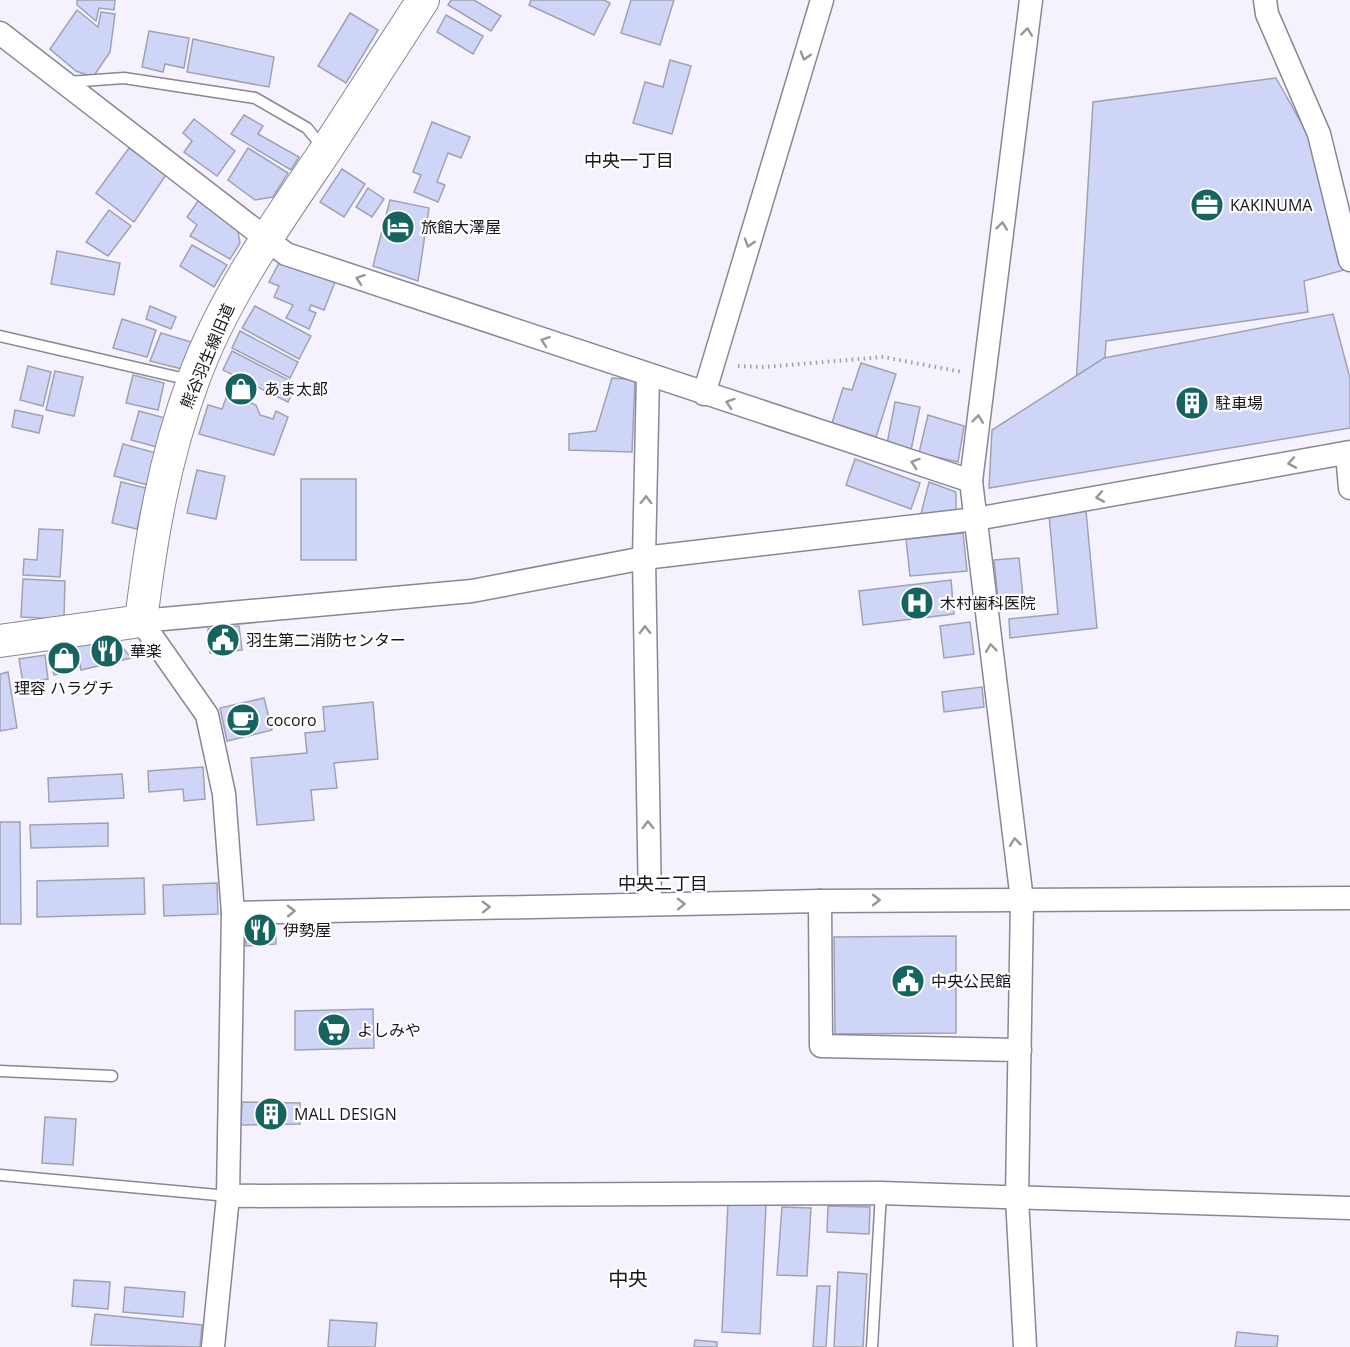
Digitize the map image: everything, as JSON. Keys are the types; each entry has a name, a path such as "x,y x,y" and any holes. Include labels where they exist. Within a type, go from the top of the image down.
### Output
{"street":[{"name":"熊谷羽生線旧道","path":"141,621 152,529 173,441 193,380 226,307 266,237 423,0"},
{"path":"704,394 822,0"},
{"path":"1025,1347 1017,1198 1022,900 971,481 1031,0"},
{"path":"1265,0 1267,14 1319,134 1350,260"},
{"path":"0,33 286,254 648,376 971,481"},
{"path":"648,376 644,558 650,904"},
{"path":"0,641 141,621 472,591 644,558 976,519 1349,453 1350,488"},
{"path":"141,621 207,715 224,794 233,913 228,1196 213,1347"},
{"path":"233,913 820,901 1350,898"},
{"path":"820,901 821,1046 1020,1050"},
{"path":"228,1196 881,1193 1350,1208"}],"lane":[{"path":"65,83 124,78 255,98 307,128 325,150"},
{"path":"0,336 193,380"},
{"path":"0,1071 112,1076"},
{"path":"0,1174 228,1196"},
{"path":"872,1347 881,1193"}],"path":[{"path":"712,366 764,368 883,357 927,368 984,375"}],"building":[{"path":"77,0 115,0 114,10 99,8 96,21 77,5"},
{"path":"451,0 474,0 501,16 491,31 448,5"},
{"path":"531,0 604,0 610,3 594,35 529,5"},
{"path":"631,0 674,0 660,45 621,33"},
{"path":"77,10 98,27 101,12 115,14 110,52 93,77 76,71 50,49"},
{"path":"350,13 378,30 346,83 318,66"},
{"path":"446,15 483,36 473,54 437,32"},
{"path":"149,31 189,38 184,68 165,64 163,72 142,67"},
{"path":"193,39 274,57 269,87 187,72"},
{"path":"670,60 691,66 672,134 633,123 645,82 663,87"},
{"name":"KAKINUMA","path":"1276,78 1311,140 1344,270 1304,281 1308,312 1106,341 1102,403 1075,402 1093,102"},
{"path":"244,115 263,126 258,134 299,157 291,170 231,134"},
{"path":"194,119 235,151 217,176 184,152 192,141 183,133"},
{"path":"432,122 470,137 461,158 448,153 437,182 445,185 438,202 414,192 421,175 413,172"},
{"path":"129,148 166,175 134,222 96,193"},
{"path":"248,148 288,173 273,197 255,200 228,180"},
{"path":"342,169 365,184 344,217 320,202"},
{"path":"368,188 384,199 372,217 356,207"},
{"path":"200,198 237,226 240,243 230,259 190,236 197,225 187,217"},
{"path":"390,200 429,208 418,281 373,266"},
{"path":"109,210 131,226 108,256 86,242"},
{"path":"192,245 227,265 214,287 180,266"},
{"path":"57,251 120,263 114,295 51,284"},
{"path":"280,261 335,282 324,310 311,305 309,310 316,313 309,329 286,318 293,305 274,297 279,286 269,282"},
{"path":"150,306 176,317 171,329 146,319"},
{"path":"255,306 311,336 299,359 242,328"},
{"name":"駐車場","path":"1333,314 1350,378 1350,428 989,488 992,430 1104,358"},
{"path":"122,319 156,330 147,357 113,348"},
{"path":"240,331 298,362 290,378 232,348"},
{"path":"161,333 191,342 182,369 150,361"},
{"path":"232,351 296,384 288,402 223,370"},
{"path":"861,363 896,374 876,437 832,423 843,388 852,390"},
{"path":"28,366 51,372 43,406 20,400"},
{"path":"55,371 83,377 74,416 46,410"},
{"path":"133,375 164,383 158,410 126,403"},
{"path":"233,376 256,389 251,400 227,390"},
{"path":"612,378 635,380 632,452 569,450 569,434 596,431"},
{"path":"228,393 256,405 260,415 273,419 276,411 288,417 274,455 199,434 208,405 222,409"},
{"path":"895,402 920,407 911,450 887,444"},
{"path":"15,410 43,416 39,433 12,427"},
{"path":"139,411 165,418 157,447 131,440"},
{"path":"928,415 964,426 958,462 919,453"},
{"path":"123,444 156,453 148,485 114,476"},
{"path":"855,459 920,483 911,509 846,485"},
{"path":"197,470 225,476 216,519 187,513"},
{"path":"301,479 356,479 356,560 301,560"},
{"path":"121,482 146,488 137,529 112,523"},
{"path":"929,482 956,492 956,510 921,514"},
{"path":"1086,511 1097,628 1010,638 1009,619 1058,614 1049,515"},
{"path":"39,529 63,530 60,577 23,575 24,559 37,560"},
{"path":"963,533 967,571 910,576 906,539"},
{"path":"1019,558 1023,596 998,600 994,560"},
{"path":"23,579 65,581 64,619 21,617"},
{"path":"951,580 954,614 863,625 859,591"},
{"path":"970,622 974,654 944,658 940,626"},
{"path":"239,626 242,650 210,653 208,629"},
{"path":"114,636 131,658 81,670 76,645"},
{"path":"66,644 70,670 54,675 48,649"},
{"path":"45,655 48,679 23,683 19,659"},
{"path":"8,672 17,728 0,731 0,674"},
{"path":"982,687 984,707 944,712 942,692"},
{"path":"264,698 272,730 227,741 220,708"},
{"path":"373,702 378,759 334,763 337,788 311,790 314,820 257,825 251,758 307,753 305,733 325,731 323,707"},
{"path":"203,767 205,799 184,801 183,789 149,792 148,771"},
{"path":"122,774 124,798 49,802 48,778"},
{"path":"0,822 20,822 21,924 0,924"},
{"path":"108,823 108,846 31,848 30,825"},
{"path":"144,878 145,914 37,917 37,881"},
{"path":"217,883 218,914 164,916 163,885"},
{"path":"275,918 276,944 246,946 245,920"},
{"path":"956,936 956,1033 835,1034 834,937"},
{"name":"よしみや","path":"373,1009 374,1048 295,1050 295,1011"},
{"name":"MALL DESIGN","path":"242,1102 300,1103 300,1124 241,1125"},
{"path":"45,1117 76,1119 73,1165 42,1163"},
{"path":"728,1202 766,1204 760,1334 722,1332"},
{"path":"828,1206 870,1207 869,1234 827,1232"},
{"path":"782,1207 811,1208 807,1276 777,1275"},
{"path":"838,1272 867,1274 863,1347 834,1347"},
{"path":"74,1280 110,1282 108,1309 72,1306"},
{"path":"817,1286 830,1286 826,1347 813,1347"},
{"path":"125,1287 185,1292 183,1317 123,1312"},
{"path":"95,1314 202,1325 200,1347 91,1345"},
{"path":"330,1320 377,1323 375,1347 328,1347"},
{"path":"1237,1332 1278,1336 1277,1347 1235,1347"},
{"path":"695,1340 717,1342 717,1347 694,1347"}],"place":[{"name":"KAKINUMA","path":"1207,205"},
{"name":"旅館大澤屋","path":"398,227"},
{"name":"あま太郎","path":"241,389"},
{"name":"駐車場","path":"1192,403"},
{"name":"木村歯科医院","path":"917,603"},
{"name":"羽生第二消防センター","path":"223,640"},
{"name":"華楽","path":"107,651"},
{"name":"理容 ハラグチ","path":"64,658"},
{"name":"cocoro","path":"243,720"},
{"name":"伊勢屋","path":"260,930"},
{"name":"中央公民館","path":"908,981"},
{"name":"よしみや","path":"334,1030"},
{"name":"MALL DESIGN","path":"271,1114"}],"district":[{"name":"中央一丁目","path":"629,160"},
{"name":"中央二丁目","path":"663,883"},
{"name":"中央","path":"628,1278"}]}
